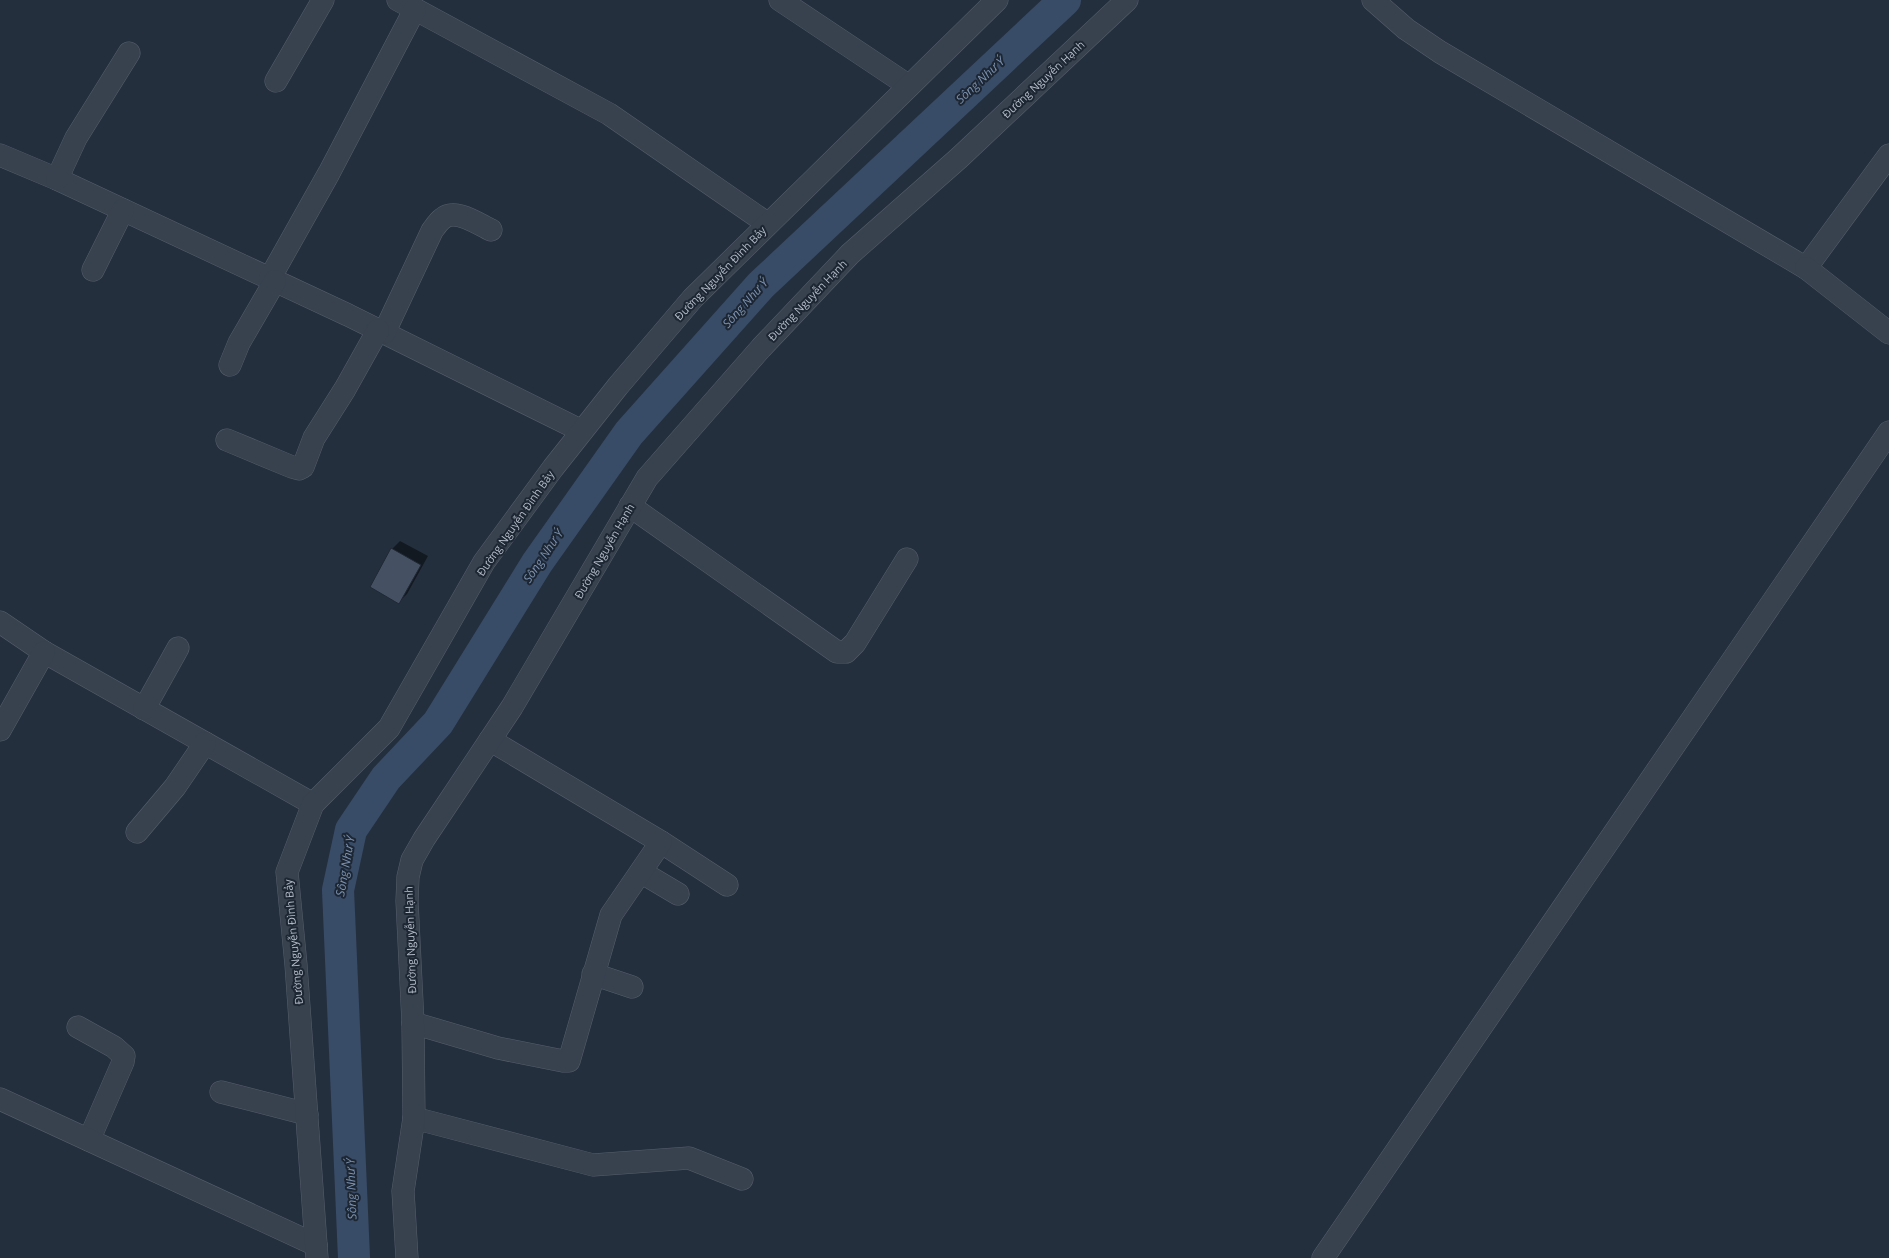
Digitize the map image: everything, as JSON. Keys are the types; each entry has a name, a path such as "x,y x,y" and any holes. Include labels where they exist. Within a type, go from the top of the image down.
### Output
{"street":[{"path":"276,80 323,0"},
{"path":"780,0 910,86"},
{"name":"Đường Nguyễn Đình Bảy","path":"317,1252 296,965 287,872 313,804 389,728 484,562 582,431 618,386 693,298 910,86 989,6 997,0"},
{"name":"Đường Nguyễn Hạnh","path":"407,1258 403,1191 414,1118 413,1023 407,901 408,876 412,860 424,839 512,707 647,478 750,360 850,254 964,153 1127,0"},
{"path":"1373,0 1406,29 1440,52 1806,268 1889,332"},
{"path":"230,364 239,343 333,167 407,4 609,114 768,224"},
{"path":"57,179 76,138 129,53"},
{"path":"0,155 57,179 273,279 582,431"},
{"path":"1806,268 1889,155"},
{"path":"93,270 123,210"},
{"path":"227,440 292,468 299,469 303,467 314,438 381,331 432,231 443,218 451,214 461,215 491,230"},
{"path":"1323,1258 1889,432"},
{"path":"630,506 837,652 846,652 855,643 907,559"},
{"path":"0,622 44,652 313,804"},
{"path":"144,709 178,648"},
{"path":"0,730 44,652"},
{"path":"490,740 661,842 727,885"},
{"path":"136,832 175,786 205,743"},
{"path":"413,1023 498,1048 562,1061 569,1061 611,915 661,842"},
{"path":"641,872 678,894"},
{"path":"593,974 632,987"},
{"path":"78,1027 114,1047 124,1056 123,1062 89,1140"},
{"path":"220,1092 307,1114"},
{"path":"0,1099 89,1140 317,1252"},
{"path":"414,1118 593,1165 689,1158 742,1179"}],"building":[{"path":"391,548 421,565 399,604 370,587"}],"waterway":[{"name":"Sông Như Ý","path":"354,1258 338,890 351,830 386,778 438,723 537,563 629,433 761,285 1065,0"}]}
